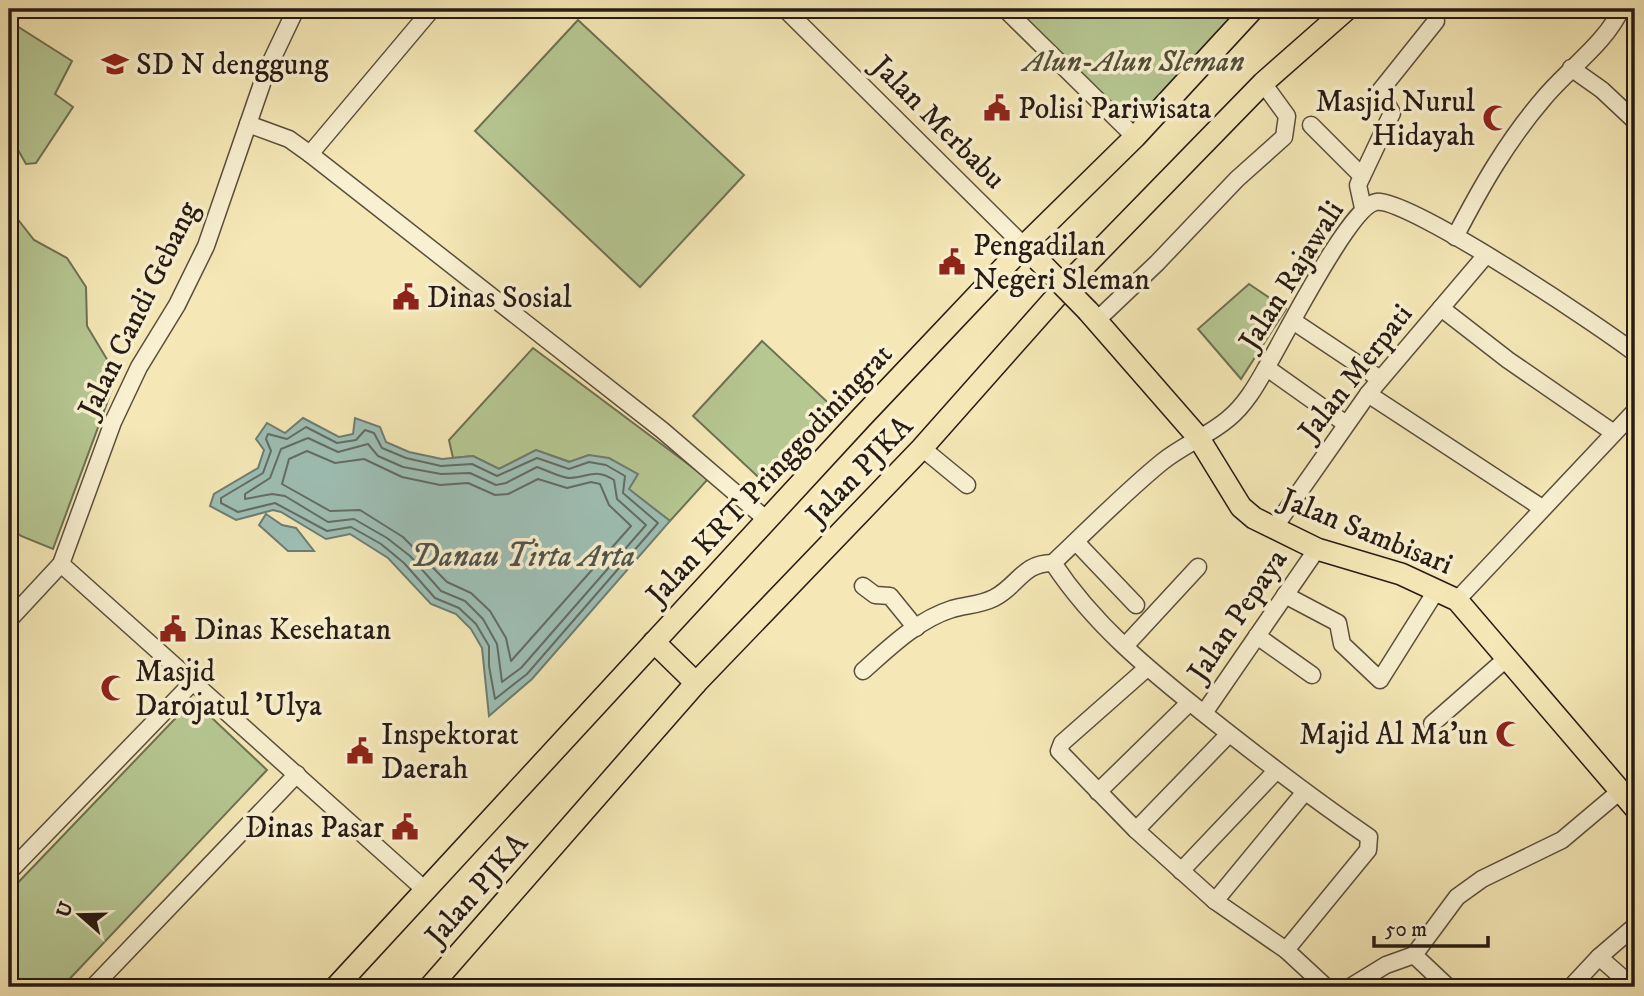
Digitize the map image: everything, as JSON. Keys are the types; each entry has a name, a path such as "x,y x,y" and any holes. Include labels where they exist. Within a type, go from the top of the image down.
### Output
{"main road":[{"name":"Jalan KRT Pringgodiningrat","path":"336,987 767,520 1031,253 1253,9"},
{"name":"Jalan PJKA","path":"430,987 696,683 922,448 1071,280 1263,83 1347,9"},
{"name":"Jalan Sambisari","path":"1031,253 1092,315 1198,437 1241,508 1317,549 1402,574 1457,600 1635,808"},
{"path":"654,642 696,683"}],"street":[{"name":"Jalan Candi Gebang","path":"9,620 61,564 113,422 206,246 266,72 296,9"},
{"path":"310,154 432,9"},
{"name":"Jalan Merbabu","path":"785,9 1031,253"},
{"path":"1005,9 1135,137"},
{"path":"1455,237 1495,161 1544,98 1601,37 1621,9"},
{"path":"1363,208 1358,195 1362,176 1392,113 1380,94 1383,85 1436,22"},
{"path":"1571,68 1602,90 1635,121"},
{"path":"1092,315 1157,263 1237,179 1284,138 1287,116 1263,83"},
{"path":"248,124 289,139 310,154 662,430 767,520"},
{"path":"1311,125 1362,176"},
{"name":"Jalan Rajawali","path":"1053,563 1160,464 1229,418 1245,403 1313,282 1363,208 1377,201 1399,205 1486,255 1602,327 1635,354"},
{"name":"Jalan Merpati","path":"1274,528 1368,394 1486,255"},
{"path":"1441,307 1508,360 1614,433"},
{"path":"1293,321 1380,379"},
{"path":"1267,368 1346,424"},
{"path":"1368,394 1542,508"},
{"path":"1457,600 1635,411"},
{"path":"922,448 967,485"},
{"path":"1076,541 1136,604"},
{"name":"Jalan Pepaya","path":"1204,713 1317,549"},
{"path":"863,671 916,628 953,609 978,605 994,598 1034,564 1053,563 1096,621 1147,668 1304,793 1369,837 1371,843 1286,950"},
{"path":"61,564 424,889"},
{"path":"1125,646 1198,567"},
{"path":"863,586 875,595 890,596 916,628"},
{"path":"1285,595 1338,623 1342,643 1380,680 1436,591"},
{"path":"1257,636 1312,675"},
{"path":"1432,724 1507,658"},
{"path":"1147,668 1059,747 1059,751 1136,830 1181,871 1215,901 1286,950 1326,987"},
{"path":"9,872 193,682"},
{"path":"1098,792 1189,703"},
{"path":"1136,830 1229,734"},
{"path":"1181,871 1276,771"},
{"path":"93,987 297,774"},
{"path":"1350,987 1386,965 1414,955 1457,897 1482,879 1562,840 1619,792"},
{"path":"1215,901 1304,793"},
{"path":"1571,987 1599,957 1635,926"},
{"path":"1414,955 1448,987"},
{"path":"1599,957 1633,987"}],"green space":[{"path":"9,9 20,9 17,26 72,61 55,94 73,107 36,163 26,164 9,134"},
{"name":"Alun-Alun Sleman","path":"1005,9 1255,9 1135,137"},
{"path":"578,20 744,175 640,287 475,131"},
{"path":"9,208 34,240 67,258 86,287 87,326 117,376 53,549 21,536 9,526"},
{"path":"1249,284 1286,309 1241,379 1198,329"},
{"path":"762,341 837,411 768,486 693,416"},
{"path":"533,348 708,479 670,521 628,489 637,475 589,455 570,462 536,450 499,469 473,456 453,458 449,440"},
{"path":"193,700 267,770 62,987 9,987 9,892"}],"water":[{"name":"Danau Tirta Arta","path":"303,418 339,437 353,434 355,418 380,427 386,442 409,452 442,459 473,456 499,469 536,450 569,462 589,455 609,458 638,474 629,489 670,521 532,679 489,716 482,648 471,629 456,614 431,604 388,558 350,534 326,539 281,512 273,510 236,520 210,506 214,494 258,468 264,450 256,439 267,423 285,433"},
{"path":"266,514 282,525 296,528 314,551 288,551 259,525"}],"place":[{"name":"SD N denggung","path":"115,64"},
{"name":"Polisi Pariwisata","path":"997,108"},
{"name":"Masjid Nurul Hidayah","path":"1496,118"},
{"name":"Pengadilan Negeri Sleman","path":"952,262"},
{"name":"Dinas Sosial","path":"406,297"},
{"name":"Dinas Kesehatan","path":"173,629"},
{"name":"Masjid Darojatul 'Ulya","path":"114,688"},
{"name":"Majid Al Ma'un","path":"1509,734"},
{"name":"Inspektorat Daerah","path":"360,751"},
{"name":"Dinas Pasar","path":"405,827"}]}
